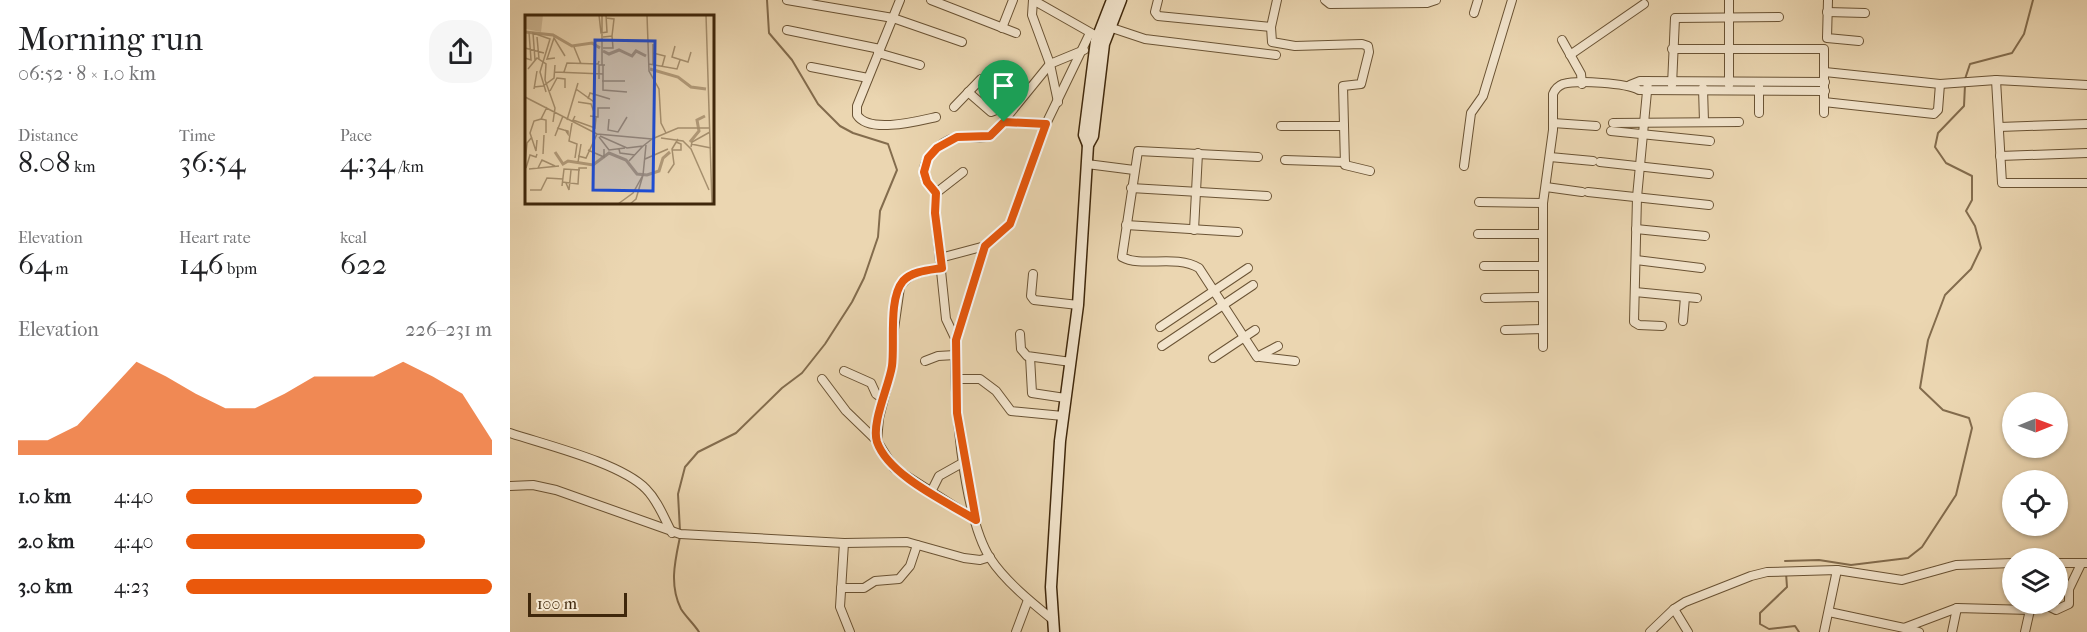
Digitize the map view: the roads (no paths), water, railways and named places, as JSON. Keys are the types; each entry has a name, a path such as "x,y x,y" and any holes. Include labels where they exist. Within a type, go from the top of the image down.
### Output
{"street":[{"path":"787,0 893,18 962,42"},
{"path":"900,0 857,106 856,115 860,120 895,125 936,117"},
{"path":"931,0 1016,33"},
{"path":"1002,28 1013,0"},
{"path":"1058,102 1050,64 1030,9 1033,0 1098,36"},
{"path":"1106,26 1112,0"},
{"path":"940,258 985,246 1010,224 1046,124 1084,50 1106,26 1121,0"},
{"path":"1157,0 1155,14 1158,16 1270,27"},
{"path":"1274,0 1270,41 1276,44 1368,46 1369,52 1361,84 1343,87 1345,165 1370,171"},
{"path":"1325,0 1330,4 1427,3 1436,0"},
{"path":"1474,14 1478,0"},
{"path":"1464,166 1472,113 1483,96 1512,0"},
{"path":"1729,0 1729,86"},
{"path":"1828,0 1827,38 1859,41"},
{"path":"1570,55 1644,4"},
{"path":"1827,12 1866,13"},
{"path":"1672,86 1675,18 1779,17"},
{"path":"1106,26 1145,39 1276,55"},
{"path":"787,30 879,51 920,65"},
{"path":"1054,632 1051,587 1063,416 1078,305 1088,145 1084,135 1098,36"},
{"path":"1562,40 1581,74 1581,84"},
{"path":"1672,49 1824,49 1824,113"},
{"path":"956,340 946,319 935,213 936,193 927,182 924,172 928,158 937,148 957,137 990,136 1050,64 1084,50"},
{"path":"811,67 868,78"},
{"path":"1825,72 1940,84 1996,80 2087,85"},
{"path":"954,107 981,79"},
{"path":"1996,80 2004,185 2087,183"},
{"path":"1543,347 1543,203 1550,157 1553,94 1556,89 1566,84 1825,87"},
{"path":"1824,102 1934,114 1938,111 1940,84"},
{"path":"1648,86 1637,197 1634,322 1639,325 1662,326"},
{"path":"1703,86 1704,122"},
{"path":"1759,113 1760,86"},
{"path":"968,92 991,112 1018,101"},
{"path":"1004,122 1046,124"},
{"path":"1710,141 1644,135 1612,127 1646,123 1739,122"},
{"path":"1553,123 1596,126"},
{"path":"1999,127 2087,124"},
{"path":"1281,126 1344,126"},
{"path":"1258,157 1140,150 1136,154 1123,259 1180,261 1194,265 1199,268 1254,354 1260,357 1295,361"},
{"path":"1194,230 1198,153"},
{"path":"2000,156 2087,153"},
{"path":"1550,157 1709,174"},
{"path":"1285,160 1345,162"},
{"path":"1087,164 1134,170"},
{"path":"936,193 963,172"},
{"path":"1546,187 1709,205"},
{"path":"1131,188 1267,196"},
{"path":"1479,202 1543,203"},
{"path":"1126,225 1238,232"},
{"path":"1636,229 1705,236"},
{"path":"1478,234 1543,234"},
{"path":"985,246 956,340 957,413 964,462 976,520 990,557 1028,600 1052,619"},
{"path":"1636,260 1701,268"},
{"path":"1484,266 1543,266"},
{"path":"877,441 883,399 892,368 892,343 900,287 908,277 942,268"},
{"path":"1161,327 1248,268"},
{"path":"1033,274 1031,296 1034,300 1078,305"},
{"path":"1162,346 1252,285"},
{"path":"1635,292 1698,298"},
{"path":"1485,298 1543,297"},
{"path":"1683,321 1685,297"},
{"path":"1505,330 1543,329"},
{"path":"1213,358 1255,330"},
{"path":"1020,334 1021,349 1030,357 1071,362"},
{"path":"1260,357 1278,346"},
{"path":"925,361 938,356 955,356"},
{"path":"1030,357 1032,393 1065,398"},
{"path":"844,371 871,383 875,392 883,399"},
{"path":"822,379 846,411 877,441 894,468 976,520"},
{"path":"956,379 980,379 996,391 1011,411 1063,416"},
{"path":"510,433 605,465 630,477 653,497 672,532"},
{"path":"931,492 939,476 964,462"},
{"path":"510,486 533,485 556,490 672,532 844,543 907,543 964,558 980,560 990,557"},
{"path":"844,543 840,607 850,632"},
{"path":"841,588 864,588 875,581 899,579 909,566 917,545"},
{"path":"1650,632 1674,609 1751,576 1791,570 1837,570 1902,580 1963,564 2002,563"},
{"path":"2068,563 2084,564 2069,589 2071,599 2068,603"},
{"path":"1824,632 1837,570"},
{"path":"1016,632 1028,600"},
{"path":"1904,628 1957,608 2002,607"},
{"path":"1952,632 1957,608"},
{"path":"1674,609 1688,632"},
{"path":"1828,612 1920,632"},
{"path":"2025,632 2035,614"}],"waterway":[{"path":"680,531 678,494 685,467 698,452 736,433 782,388 802,373 825,344 852,302 864,278 878,237 880,211 897,170 888,144 853,133 840,126 818,104 792,60 769,33 767,0"},
{"path":"1965,79 1970,64 2012,53 2024,34 2033,0"},
{"path":"1785,561 1819,560 1851,565 1908,558 1922,547 1956,495 1972,428 1969,418 1943,410 1920,388 1928,340 1945,295 1971,269 1981,248 1975,226 1966,211 1972,200 1972,176 1946,163 1935,147 1938,133 1964,106 1965,85"},
{"path":"680,537 674,573 675,591 681,609 699,632"},
{"path":"1786,573 1787,587 1760,613 1760,624 1769,629 1795,626 1799,632"}]}
